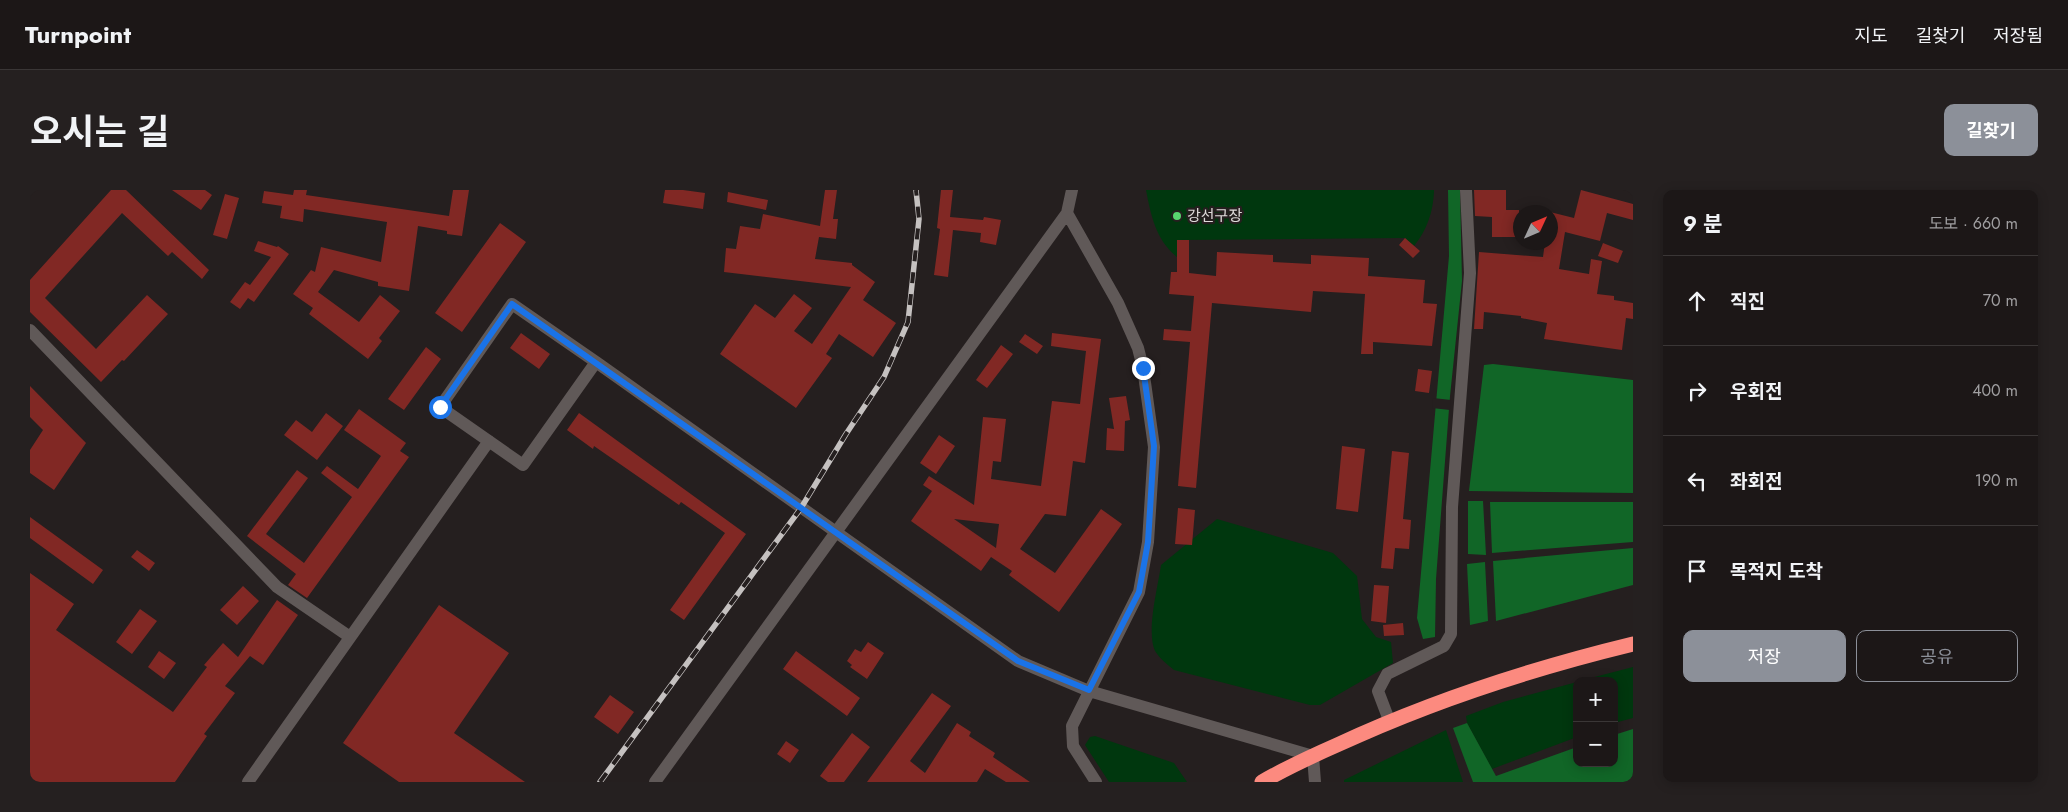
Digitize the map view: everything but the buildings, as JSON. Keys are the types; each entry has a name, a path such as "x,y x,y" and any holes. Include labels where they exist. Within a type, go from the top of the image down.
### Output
{"highway":[{"path":"1262,782 1389,720 1530,670 1633,644"}],"street":[{"path":"655,782 1067,213 1072,190"},
{"path":"1389,720 1378,691 1387,674 1444,646 1451,634 1452,507 1470,273 1466,190"},
{"path":"1067,213 1118,303 1138,348 1143,368 1154,446 1148,542 1139,592 1072,726 1073,746 1096,782"},
{"path":"596,362 523,465 440,407 512,304 596,362 1018,661 1089,690 1313,756 1315,782"},
{"path":"30,330 277,587 350,637"},
{"path":"248,782 489,441"}],"shaded area":[{"path":"1146,190 1434,190 1434,192 1429,220 1414,246 1405,238 1177,240 1177,257 1159,235 1152,218"},
{"path":"1448,190 1460,190 1462,281 1450,396 1436,579 1435,637 1423,639 1417,618 1449,256"},
{"path":"1493,364 1633,380 1633,493 1469,491 1484,365"},
{"path":"1468,501 1483,501 1486,555 1468,554"},
{"path":"1490,502 1633,502 1633,542 1492,553"},
{"path":"1217,519 1333,553 1357,576 1362,619 1376,637 1391,642 1393,663 1320,705 1310,705 1174,670 1157,654 1153,642 1152,621 1161,565"},
{"path":"1633,548 1633,585 1496,621 1493,561"},
{"path":"1485,562 1488,621 1470,625 1467,564"},
{"path":"1633,667 1633,718 1618,722 1618,677 1594,677"},
{"path":"1573,683 1573,739 1492,769 1467,723 1466,716 1503,702"},
{"path":"1467,723 1496,776 1573,748 1573,767 1618,767 1618,734 1633,729 1633,782 1473,782 1453,728"},
{"path":"1446,730 1463,782 1344,782 1344,780"},
{"path":"1095,736 1174,763 1187,782 1109,782 1085,745 1090,737"}],"pier":[{"path":"1433,398 1451,400 1450,410 1432,408"}],"railway":[{"path":"600,782 801,508 846,434 884,377 908,322 919,219 916,190"}],"place":[{"name":"강선구장","path":"1177,216"}],"route":[{"path":"440,407 512,304 1018,661 1089,690 1139,592 1148,542 1154,446 1143,368"}]}
